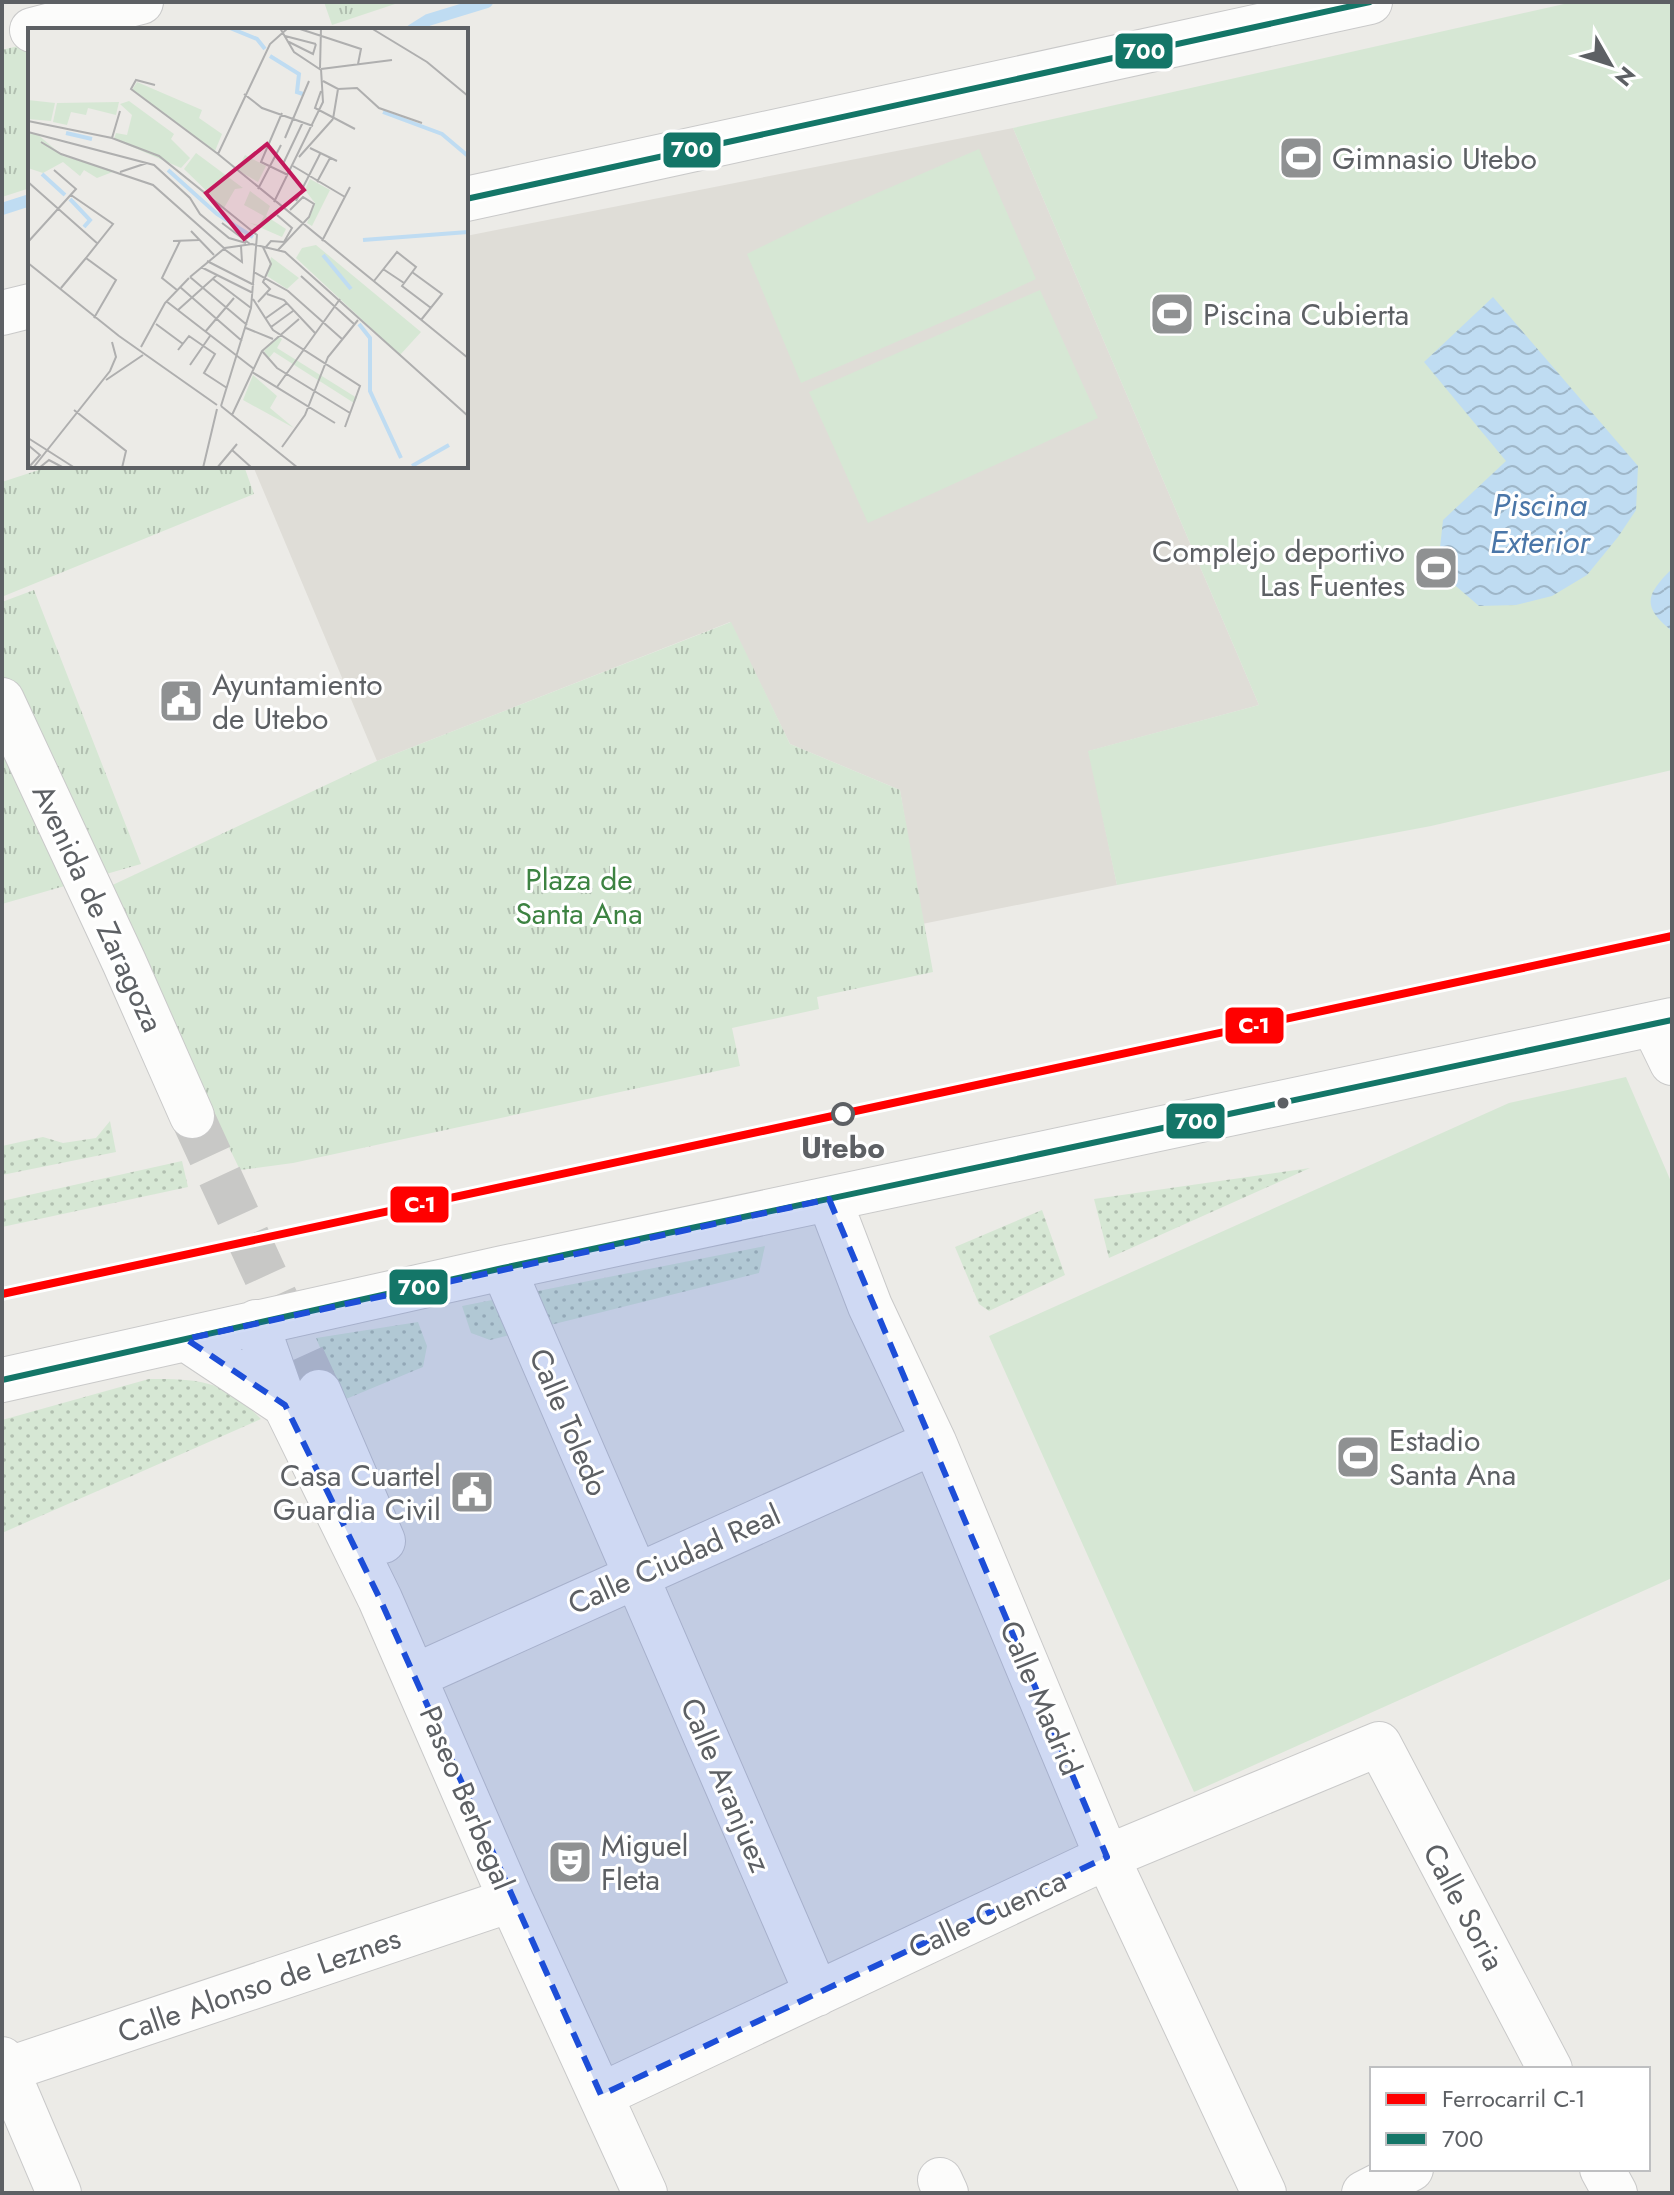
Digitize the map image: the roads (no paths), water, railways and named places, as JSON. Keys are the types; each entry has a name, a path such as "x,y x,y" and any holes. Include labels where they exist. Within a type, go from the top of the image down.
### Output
{"street":[{"path":"39,28 141,2"},
{"path":"468,199 1370,2"},
{"path":"2,37 28,31"},
{"path":"2,313 28,306"},
{"name":"Avenida de Zaragoza","path":"2,700 192,1116"},
{"path":"2,1380 503,1268 1662,1022 1672,1063"},
{"name":"Calle Madrid","path":"829,1199 870,1306 934,1442 1107,1857 1264,2193"},
{"name":"Calle Toledo","path":"503,1268 636,1576"},
{"path":"256,1322 302,1399"},
{"path":"186,1339 302,1399"},
{"name":"Paseo Berbegal","path":"302,1399 387,1551 398,1589 380,1599 511,1900 645,2193"},
{"name":"Calle Ciudad Real","path":"415,1676 934,1442"},
{"name":"Calle Aranjuez","path":"636,1576 817,1994"},
{"name":"Calle Cuenca","path":"601,2095 1107,1857 1379,1744"},
{"name":"Calle Soria","path":"1379,1744 1549,2067"},
{"name":"Calle Alonso de Leznes","path":"4,2064 511,1900"},
{"path":"4,2064 59,2193"},
{"path":"1364,2193 1407,2171"},
{"path":"1603,2171 1615,2193"}],"water":[{"name":"Piscina Exterior","path":"1493,297 1638,466 1636,510 1587,575 1552,596 1516,605 1479,606 1450,581 1440,548 1443,520 1506,461 1424,362"},
{"path":"1672,569 1672,631 1656,615 1651,601 1656,586"}],"waterway":[{"path":"415,28 428,20 487,2"},
{"path":"2,209 28,201"}],"tunnel":[{"path":"192,1116 319,1392"}],"rail line":[{"name":"C-1","path":"2,1294 1672,936"}],"place":[{"name":"Gimnasio Utebo","path":"1301,158"},
{"name":"Piscina Cubierta","path":"1172,314"},
{"name":"Complejo deportivo Las Fuentes","path":"1436,568"},
{"name":"Ayuntamiento de Utebo","path":"181,701"},
{"name":"Utebo","path":"843,1114"},
{"name":"Estadio Santa Ana","path":"1358,1457"},
{"name":"Casa Cuartel Guardia Civil","path":"472,1492"},
{"name":"Miguel Fleta","path":"570,1862"}],"park label":[{"name":"Plaza de Santa Ana","path":"579,896"}]}
